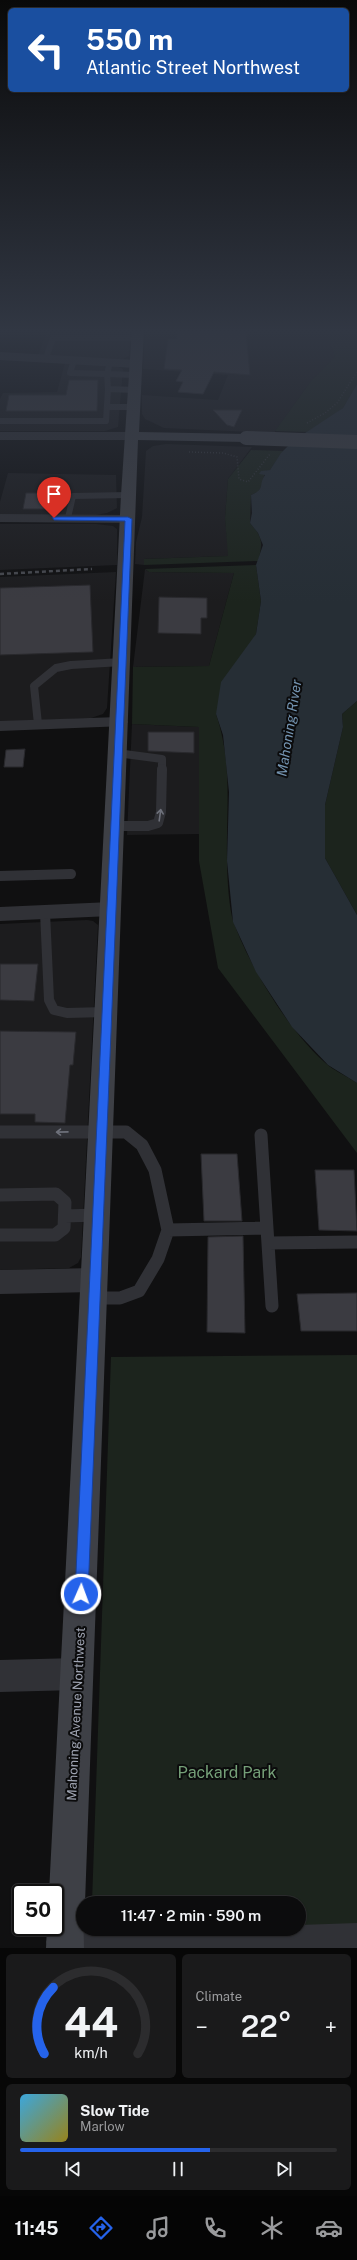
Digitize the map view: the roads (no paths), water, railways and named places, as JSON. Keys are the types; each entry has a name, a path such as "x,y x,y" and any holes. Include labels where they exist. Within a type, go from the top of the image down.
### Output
{"main road":[{"name":"Mahoning Avenue Northwest","path":"65,1945 122,662 128,495 133,420"},
{"path":"132,436 357,442"}],"street":[{"path":"0,436 132,436"},
{"path":"0,518 128,519"},
{"path":"0,726 119,722"},
{"path":"0,914 111,909"},
{"path":"0,1282 94,1289"},
{"path":"0,1676 77,1674"},
{"path":"65,1945 107,1947 357,1942"}],"lane":[{"path":"0,421 106,420"},
{"path":"50,436 53,421"},
{"path":"95,436 96,421"},
{"path":"68,518 73,496 128,495"},
{"path":"38,724 34,686 56,668 71,665 122,662"},
{"path":"114,826 148,826 158,823 161,812 162,759 117,753"},
{"path":"0,876 71,874"},
{"path":"46,912 49,1000 54,1010 67,1013 106,1012"},
{"path":"0,1132 126,1132 142,1145 155,1170 168,1230 158,1259 139,1291 120,1298 94,1289"},
{"path":"261,1135 272,1306"},
{"path":"0,1195 56,1194 65,1202 64,1228 55,1235 0,1235"},
{"path":"65,1216 97,1215"},
{"path":"168,1230 267,1228"},
{"path":"268,1243 357,1242"}],"water":[{"name":"Mahoning River","path":"325,420 357,420 357,701 342,714 343,727 325,805 325,858 357,915 357,1083 328,1065 292,1027 256,972 233,922 227,861 229,792 223,735 216,714 221,682 256,634 261,601 256,565 263,545 258,533 250,523 252,513 251,495 260,489 265,475 259,474 261,471 270,470 281,453 293,441"}],"railway":[{"path":"0,574 92,569"}],"park label":[{"name":"Packard Park","path":"227,1772"}]}
